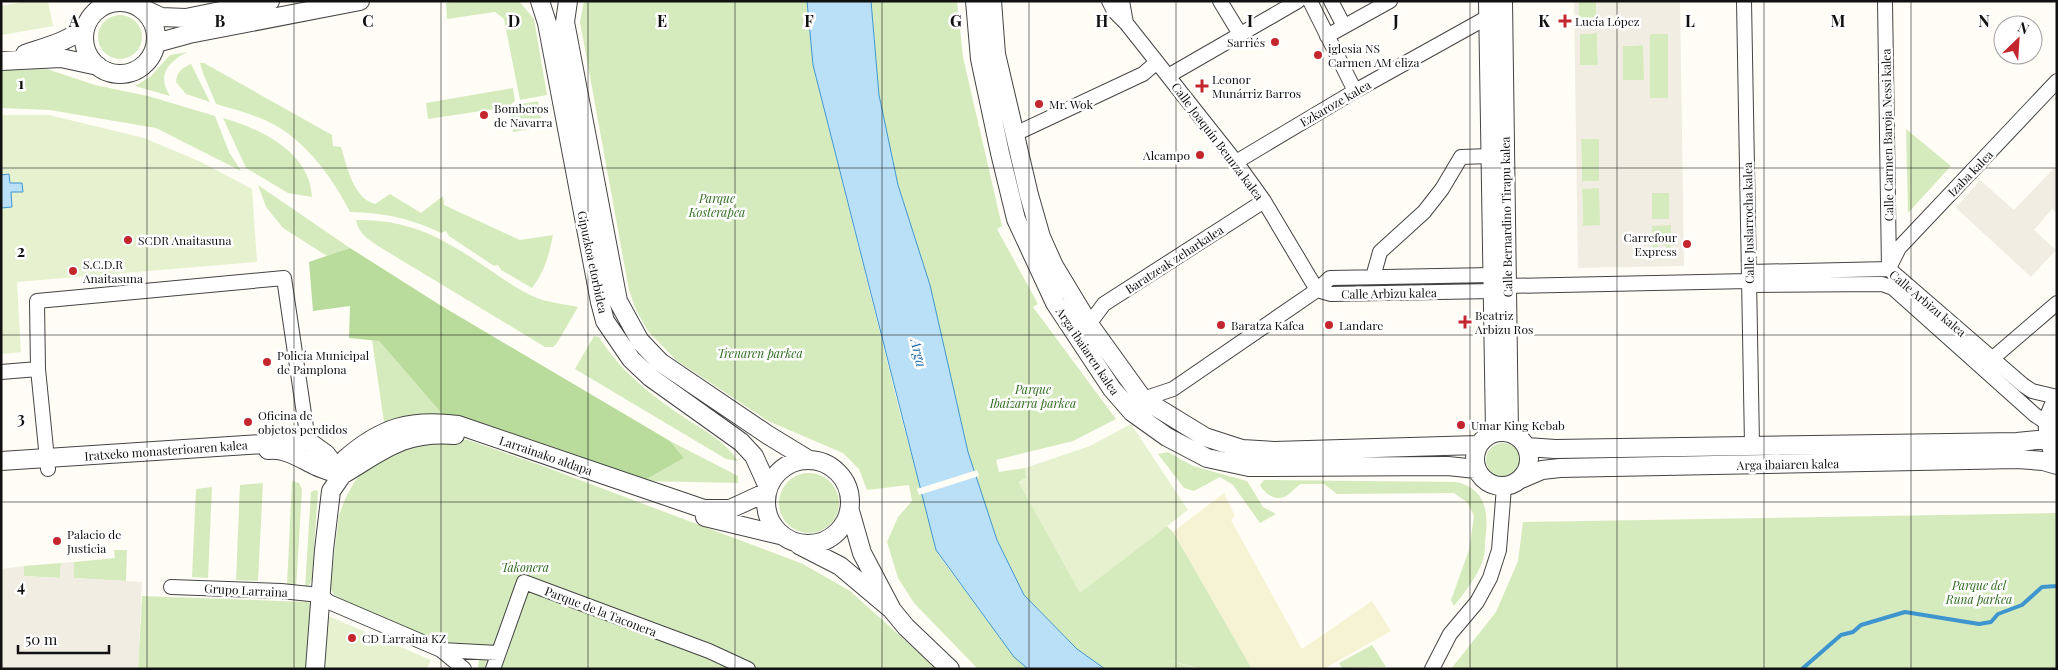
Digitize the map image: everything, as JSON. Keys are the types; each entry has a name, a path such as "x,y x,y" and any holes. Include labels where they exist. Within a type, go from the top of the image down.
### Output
{"street":[{"path":"5,61 61,41 82,30 105,3 128,3 161,17 186,18 270,1"},
{"path":"156,43 189,34 360,1"},
{"name":"Gipuzkoa etorbidea","path":"540,1 547,24 584,222 605,322 632,359 650,377 741,442 754,456 767,490"},
{"name":"Gipuzkoa etorbidea","path":"568,1 566,22 618,301 640,341 660,362 768,435 809,460"},
{"name":"Arga ibaiaren kalea","path":"975,1 980,59 1016,219 1055,303 1112,389 1132,412 1167,438 1207,458 1249,467 1448,466 1476,469"},
{"name":"Arga ibaiaren kalea","path":"992,1 996,54 1028,195 1041,237 1054,266 1089,324 1143,399 1205,437 1242,449 1274,451 1478,445"},
{"name":"Calle Joaquín Beunza kalea","path":"1109,1 1114,11 1126,23 1236,162 1264,201 1317,290"},
{"name":"Calle Joaquín Beunza kalea","path":"1122,1 1126,23"},
{"path":"1220,1 1240,34"},
{"path":"1168,76 1298,1"},
{"path":"1310,1 1355,91"},
{"path":"1331,1 1344,26"},
{"path":"1327,36 1390,1"},
{"name":"Calle Bernardino Tirapu kalea","path":"1497,284 1503,1"},
{"name":"Calle Juslarrocha kalea","path":"1744,1 1752,444"},
{"name":"Calle Carmen Baroja Nessi kalea","path":"1885,1 1889,269"},
{"path":"86,25 85,47 90,58 107,72 128,73 138,69 150,58 156,43 156,32 152,22 146,13 137,6"},
{"name":"Calle Bernardino Tirapu kalea","path":"1488,9 1490,156 1502,432"},
{"name":"Ezkaroze kalea","path":"1236,162 1488,9"},
{"path":"5,61 61,58 98,66"},
{"path":"1015,134 1143,74 1157,62"},
{"name":"Izaba kalea","path":"1889,269 1898,248 2056,83"},
{"path":"1374,277 1380,252 1424,212 1442,189 1460,157 1490,156"},
{"name":"Baratzeak zeharkalea","path":"1089,324 1104,304 1264,201"},
{"name":"Calle Arbizu kalea","path":"1749,280 1889,269 2032,391 2057,398"},
{"name":"Calle Arbizu kalea","path":"1317,290 1330,278 1374,277 1497,284"},
{"path":"47,463 38,369 37,301 284,278 308,441"},
{"name":"Calle Arbizu kalea","path":"1317,290 1331,294 1497,284 1749,280 1882,284 1893,288 2035,415 2047,431"},
{"path":"1143,399 1173,389 1317,290"},
{"path":"1993,358 2057,303"},
{"path":"1,372 38,369"},
{"path":"2057,398 2051,409 2047,431 2057,457"},
{"name":"Larrainako aldapa","path":"315,669 320,595 331,491 344,467 371,438 384,431 404,424 434,422 458,425 704,509 730,509 767,490"},
{"name":"Arga ibaiaren kalea","path":"1527,447 2018,442 2047,431"},
{"path":"1502,432 1522,440 1527,447 1529,464 1521,479 1504,487 1487,482 1476,469 1475,453 1478,445 1482,440 1502,432"},
{"name":"Larrainako aldapa","path":"344,467 412,437 435,434 459,436 488,444 701,516 780,534"},
{"name":"Iratxeko monasterioaren kalea","path":"1,473 47,463 308,441 322,460 331,491"},
{"name":"Iratxeko monasterioaren kalea","path":"1,461 47,463 114,461 276,449 344,467"},
{"name":"Arga ibaiaren kalea","path":"1521,479 1542,470 1560,468 2018,459 2057,464"},
{"path":"892,610 840,566 780,534 769,520 765,502 767,490 773,478 785,467 799,461 809,460 828,465 844,479 849,489 850,510 862,553 892,610 906,627 950,669"},
{"path":"1432,669 1450,634 1477,602 1490,578 1499,550 1504,487"},
{"path":"797,543 810,545 824,542 836,534 845,524 850,510"},
{"name":"Parque de la Taconera","path":"493,669 524,582 708,651 748,669"},
{"name":"Grupo Larraina","path":"171,587 281,591 320,595"},
{"path":"320,595 329,602 441,650 464,669"},
{"path":"441,650 498,653"}],"shaded area":[{"path":"1574,1 1579,1 1579,28 1597,28 1596,1 1680,1 1684,266 1578,268","holes":["1597,33 1598,65 1580,65 1580,34","1650,34 1668,34 1668,98 1650,98","1643,45 1644,80 1623,80 1623,46","1581,139 1599,139 1599,181 1582,181","1599,188 1600,225 1583,226 1582,189","1652,193 1669,193 1669,219 1652,219","1671,225 1671,258 1666,258 1666,245 1658,245 1658,258 1653,258 1652,226"]},
{"path":"2057,165 2057,213 2052,209 2034,230 2056,250 2031,277 1956,208 1980,180 2014,210"},
{"path":"1224,493 1235,516 1231,520 1302,649 1372,601 1391,631 1324,669 1252,669 1173,532"},
{"path":"74,562 74,578 142,582 138,669 1,669 1,569 24,566 24,576 60,578 61,563"}],"green space":[{"path":"28,1 48,1 53,26 2,35 1,6"},
{"path":"455,1 519,1 534,19 547,95 520,100 504,19 495,12 447,19 446,3"},
{"name":"Parque Kosterapea","path":"584,1 807,1 813,65 899,409 938,554 1014,657 1028,669 978,669 914,603 898,578 887,542 898,517 912,501 909,485 867,490 859,469 843,453 768,421 676,360 648,331 636,310 629,290 580,22"},
{"name":"Parque Ibaizarra parkea","path":"871,1 957,1 963,57 1002,226 997,229 1038,304 1033,307 1116,419 1073,441 996,460 999,472 1025,468 1026,478 1019,482 1080,592 1167,526 1173,532 1252,669 1200,669 1165,659 1197,669 1105,669 1077,649 1024,595 997,540 968,452 930,285 898,185 879,95"},
{"path":"1579,1 1596,1 1597,28 1579,28"},
{"path":"120,15 132,19 138,25 142,37 138,49 132,55 120,59 108,55 102,49 98,37 102,25 108,19"},
{"path":"1597,33 1598,65 1580,65 1579,34"},
{"path":"1668,33 1669,98 1650,98 1649,34"},
{"path":"1644,45 1644,80 1623,80 1623,46"},
{"path":"187,52 169,65 166,70 164,82 170,96 135,86 150,77 170,55"},
{"path":"200,63 204,63 332,135 333,146 341,147 352,180 367,201 375,204 390,194 421,213 443,196 444,205 520,240 553,235 546,263 536,282 532,288 501,270 498,265 494,266 449,236 446,231 441,233 397,217 350,212 328,175 309,152 287,133 261,118 216,104"},
{"path":"191,64 210,102 186,94 176,82 180,70"},
{"path":"47,69 95,85 148,96 215,116 229,152 241,171 156,128 50,110 1,108 1,70"},
{"path":"513,88 515,101 509,106 538,101 543,127 513,132 508,107 428,119 426,103"},
{"name":"SCDR Anaitasuna","path":"1,115 49,115 144,138 201,162 252,189 257,262 17,282 21,352 1,354"},
{"path":"223,118 267,136 293,155 303,167 309,181 312,197 288,193 246,168"},
{"path":"1906,129 1951,166 1908,213"},
{"path":"1581,139 1599,139 1599,181 1582,182"},
{"path":"258,185 350,248 327,256 283,228 266,207"},
{"path":"1582,188 1600,188 1600,226 1583,226"},
{"path":"1669,192 1670,219 1652,220 1652,193"},
{"path":"356,220 394,223 426,233 456,248 537,298 578,307 557,343 553,347 545,347 378,246 361,232"},
{"path":"1652,225 1671,225 1671,258 1666,258 1665,245 1658,245 1658,258 1652,258"},
{"path":"350,248 440,305 670,441 684,458 643,481 444,416 379,341 349,338 350,306 313,311 309,262"},
{"path":"594,336 599,337 617,361 638,382 672,409 721,442 738,461 726,459 575,369"},
{"path":"372,340 379,341 444,416 414,416 384,422"},
{"path":"1131,424 1188,510 1080,593 1019,483 1026,478 1025,468 1090,446"},
{"name":"Takonera","path":"433,437 468,440 540,465 803,564 850,591 937,669 478,669 479,658 347,602 334,595 330,587 339,515 355,481 371,461"},
{"path":"670,441 738,476 738,483 643,481 684,458"},
{"path":"1503,443 1510,444 1515,448 1519,453 1519,467 1515,472 1510,476 1503,477 1496,476 1491,472 1487,467 1486,460 1487,453 1491,448 1496,444"},
{"path":"1168,452 1193,466 1247,481 1263,507 1276,514 1260,523 1233,485 1220,477 1194,491 1184,488 1158,454"},
{"path":"809,473 825,478 830,482 834,487 839,503 834,519 830,524 825,528 809,533 793,528 788,524 784,519 779,503 784,487 788,482 793,478"},
{"path":"1264,480 1456,482 1466,485 1480,497 1486,512 1485,553 1483,560 1474,578 1454,606 1451,600 1469,550 1474,516 1467,502 1454,493 1337,494 1324,484 1301,484 1286,496 1277,498 1270,496 1262,488 1260,485"},
{"path":"292,481 299,483 302,489 296,589 287,585"},
{"path":"263,483 258,581 236,580 240,485"},
{"path":"212,487 208,578 192,577 196,489"},
{"path":"318,491 312,579 305,588 311,492"},
{"name":"Parque del Runa parkea","path":"2057,513 2057,669 1451,669 1496,612 1518,561 1523,522"},
{"path":"114,550 127,550 126,581 73,578 74,562 115,558"},
{"path":"61,563 60,578 24,576 24,566"},
{"path":"142,596 309,602 311,608 308,669 138,669"},
{"name":"CD Larraina KZ","path":"326,615 431,660 427,669 324,669"},
{"path":"1372,645 1386,667 1342,668 1339,663"}],"water":[{"name":"Arga","path":"807,1 871,1 879,95 898,185 930,285 968,452 997,540 1024,595 1077,649 1105,669 1028,669 1014,657 936,550 813,65"},
{"path":"9,174 10,183 22,183 23,192 11,192 12,207 1,208 1,175"}],"pier":[{"path":"977,470 979,476 919,495 917,489"}],"waterway":[{"path":"1802,669 1841,635 1853,632 1861,625 1905,612 1979,624 1991,622 1998,614 2022,605 2042,587 2057,586"}],"place":[{"name":"Lucía López","path":"1565,21"},
{"name":"Sarriés","path":"1275,42"},
{"name":"iglesia NS Carmen AM eliza","path":"1318,55"},
{"name":"Leonor Munárriz Barros","path":"1202,86"},
{"name":"Mr. Wok","path":"1039,104"},
{"name":"Bomberos de Navarra","path":"484,115"},
{"name":"Alcampo","path":"1200,155"},
{"name":"SCDR Anaitasuna","path":"128,240"},
{"name":"Carrefour Express","path":"1687,244"},
{"name":"S.C.D.R Anaitasuna","path":"73,271"},
{"name":"Beatriz Arbizu Ros","path":"1465,322"},
{"name":"Baratza Kafea","path":"1221,325"},
{"name":"Landare","path":"1329,325"},
{"name":"Policía Municipal de Pamplona","path":"267,362"},
{"name":"Oficina de objetos perdidos","path":"248,422"},
{"name":"Umar King Kebab","path":"1461,425"},
{"name":"Palacio de Justicia","path":"57,541"},
{"name":"CD Larraina KZ","path":"352,638"}],"park label":[{"name":"Trenaren parkea","path":"760,353"}]}
